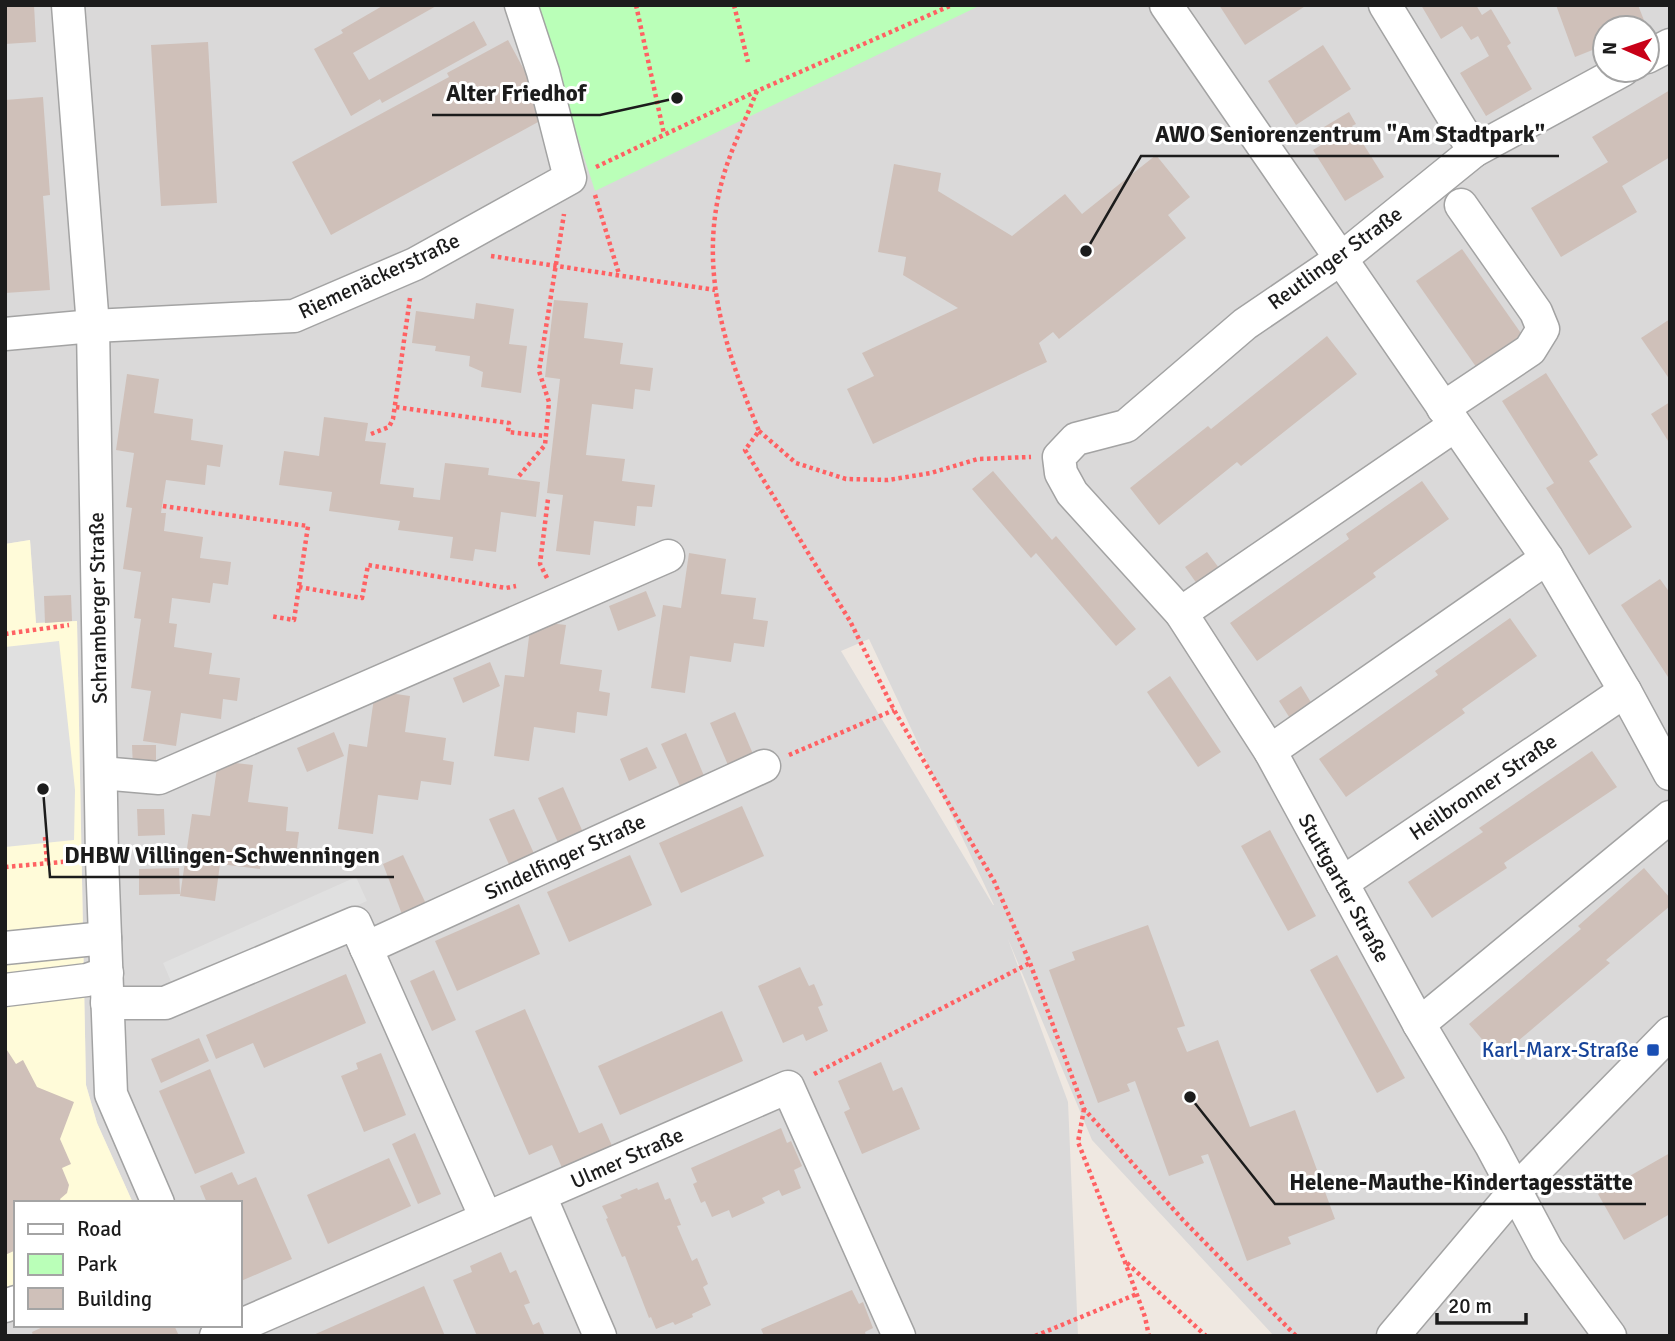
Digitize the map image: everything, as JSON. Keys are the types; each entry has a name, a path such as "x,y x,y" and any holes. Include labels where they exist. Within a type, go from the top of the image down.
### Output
{"street":[{"name":"Schramberger Straße","path":"68,5 93,326 102,858 111,1094 157,1201"},
{"path":"521,5 579,175"},
{"path":"1166,5 1547,558 1670,774"},
{"path":"1385,5 1474,151"},
{"name":"Reutlinger Straße","path":"1059,457 1076,439 1126,426 1245,324 1342,258 1474,151 1597,84"},
{"name":"Riemenäckerstraße","path":"5,334 93,326 293,316 428,257 579,175"},
{"path":"1181,613 1449,417 1530,350 1543,329 1536,312 1461,205"},
{"name":"Stuttgarter Straße","path":"1059,457 1061,473 1072,493 1181,613 1270,751 1419,1024 1516,1190 1547,1250 1610,1336"},
{"path":"101,773 159,778 668,556"},
{"path":"1270,751 1547,558"},
{"name":"Heilbronner Straße","path":"1342,883 1625,691"},
{"name":"Sindelfinger Straße","path":"366,948 764,766"},
{"path":"1419,1024 1670,817"},
{"path":"5,990 87,980 165,1003 355,923 486,1218"},
{"path":"5,948 105,938"},
{"path":"1393,1336 1516,1190 1670,1033"},
{"path":"788,1087 899,1336"},
{"name":"Ulmer Straße","path":"242,1325 788,1087"},
{"path":"540,1196 600,1336"},
{"name":"Ulmer Straße","path":"216,1336 237,1327"}],"path":[{"path":"636,5 664,134"},
{"path":"734,5 748,62"},
{"path":"519,476 545,445 549,402 539,371 556,265 579,175 757,91 952,5"},
{"path":"757,91 722,181 711,247 723,335 759,431 796,463 846,479 888,480 931,473 978,459 1059,457"},
{"path":"579,175 619,274"},
{"path":"372,434 389,427 396,407 428,257 556,265 715,290"},
{"path":"396,407 509,423 508,432 545,436"},
{"path":"759,431 745,450 850,621 894,709 994,881 1030,964 1084,1109 1183,1220 1296,1336"},
{"path":"548,499 540,564 559,604"},
{"path":"163,506 308,526 294,620 270,616"},
{"path":"299,587 362,598 368,565 506,588 525,585"},
{"path":"5,634 98,622"},
{"path":"764,766 894,709"},
{"path":"45,837 47,863"},
{"path":"5,867 102,858"},
{"path":"788,1087 1030,964"},
{"path":"1084,1109 1078,1142 1137,1294 1149,1336"},
{"path":"1125,1262 1206,1336"},
{"path":"1035,1336 1137,1294"}],"shaded area":[{"path":"5,5 1670,5 1670,1336 1274,1336 1092,1140 1008,939 1068,1102 1078,1336 5,1336 5,1296 14,1292 14,1327 242,1327 242,1201 132,1201 97,1123 86,1085 77,621 36,624 30,540 5,544","holes":["869,639 993,905 841,651"]},
{"path":"30,540 36,623 77,621 86,1085 97,1123 132,1201 14,1201 14,1292 5,1296 5,544"},
{"path":"59,641 75,790 74,840 5,847 5,647"},
{"path":"356,877 367,901 173,986 163,963"}],"green space":[{"path":"535,5 981,5 595,191"}],"building":[{"path":"5,5 34,5 36,42 5,44"},
{"path":"384,5 438,5 353,53 369,80 474,21 487,45 382,103 380,99 351,116 314,49"},
{"path":"1219,5 1307,5 1245,45"},
{"path":"1421,5 1476,5 1482,15 1491,9 1511,43 1507,46 1532,89 1486,116 1460,73 1489,56 1478,36 1471,40 1462,26 1441,39"},
{"path":"1556,5 1638,5 1642,14 1591,14 1591,51 1575,57"},
{"path":"508,40 549,116 331,235 292,162 449,77 447,73"},
{"path":"208,42 217,203 161,206 151,45"},
{"path":"1323,45 1351,89 1296,125 1268,81"},
{"path":"1670,90 1670,157 1622,186 1637,212 1561,257 1531,208 1608,162 1592,137"},
{"path":"43,97 50,195 43,196 50,290 5,293 5,100"},
{"path":"1349,112 1356,124 1352,126 1384,177 1345,201 1313,150 1331,139 1324,127"},
{"path":"1156,155 1190,197 1168,215 1186,238 1059,339 1053,332 1039,343 1047,362 873,444 847,389 874,376 862,353 958,308 903,275 906,257 878,252 894,164 941,173 938,191 1012,236 1065,194 1082,214"},
{"path":"1462,249 1525,339 1479,371 1416,281"},
{"path":"554,300 588,303 584,338 623,343 620,364 653,368 650,391 635,389 633,409 592,404 586,455 625,459 622,481 655,485 652,507 637,506 635,526 594,521 590,555 556,551 563,495 547,493 560,379 545,377"},
{"path":"476,303 514,309 509,344 527,346 521,393 481,387 483,372 469,366 470,356 435,351 436,346 412,343 416,311 474,319"},
{"path":"1670,319 1670,380 1641,338"},
{"path":"1327,336 1357,374 1241,466 1237,462 1159,525 1130,488 1208,426 1211,429"},
{"path":"1546,373 1598,455 1589,461 1632,527 1589,555 1546,488 1554,483 1502,401"},
{"path":"127,374 159,379 154,413 193,419 191,440 223,445 220,467 207,465 205,485 166,480 161,513 166,513 164,531 203,537 200,558 231,562 228,585 213,583 210,603 172,598 169,623 177,624 174,647 212,653 209,674 240,678 237,701 223,699 221,719 181,713 176,746 143,741 151,691 131,688 141,619 134,618 141,572 123,569 132,508 126,507 134,453 116,450"},
{"path":"1670,402 1670,444 1651,414"},
{"path":"324,417 368,423 365,441 386,443 380,484 414,488 413,497 440,500 445,463 489,468 488,475 540,482 536,517 501,512 496,552 475,549 473,561 450,558 453,537 398,530 400,521 329,511 332,492 279,485 284,451 319,456"},
{"path":"993,471 1052,540 1056,536 1136,629 1116,646 1036,553 1031,558 972,489"},
{"path":"1422,481 1449,519 1373,573 1376,577 1257,661 1230,623 1349,539 1346,534"},
{"path":"1207,552 1222,572 1200,588 1185,567"},
{"path":"689,553 726,559 721,594 756,598 753,619 768,621 764,647 734,643 731,662 690,656 685,693 651,688 663,605 681,608"},
{"path":"1660,579 1670,593 1670,680 1621,605"},
{"path":"646,591 656,616 618,631 609,606"},
{"path":"71,595 72,621 45,623 44,596"},
{"path":"1510,618 1537,656 1462,709 1465,713 1346,797 1319,759 1438,675 1435,671"},
{"path":"531,621 566,625 560,664 602,670 599,691 610,693 607,716 577,712 575,733 534,727 529,761 494,756 505,675 524,677"},
{"path":"490,662 500,686 463,703 453,678"},
{"path":"1170,676 1221,752 1198,767 1147,692"},
{"path":"1301,686 1315,709 1293,723 1279,701"},
{"path":"375,691 410,696 405,732 446,738 443,760 454,762 451,785 421,781 418,800 378,795 373,834 338,829 349,744 367,747"},
{"path":"735,712 756,761 731,772 710,723"},
{"path":"334,732 344,756 307,772 297,748"},
{"path":"686,733 707,783 683,793 661,744"},
{"path":"132,745 156,745 156,767 133,768"},
{"path":"647,747 657,768 629,781 620,759"},
{"path":"1592,751 1617,787 1504,863 1507,868 1432,918 1408,882 1483,832 1479,828"},
{"path":"218,761 253,765 248,802 288,807 286,831 299,832 296,856 263,851 260,869 220,864 215,901 180,896 192,814 210,816"},
{"path":"563,787 585,837 560,847 538,798"},
{"path":"742,806 764,856 681,893 659,843"},
{"path":"137,809 164,809 165,835 138,836"},
{"path":"514,809 536,858 511,869 489,819"},
{"path":"1270,830 1316,916 1288,931 1241,846"},
{"path":"403,855 427,906 403,917 383,864"},
{"path":"630,855 652,905 569,942 547,892"},
{"path":"179,868 180,894 139,895 139,869"},
{"path":"1644,868 1670,898 1670,906 1606,960 1610,963 1498,1058 1469,1024 1581,929 1578,926"},
{"path":"519,904 540,954 457,991 435,941"},
{"path":"1148,925 1185,1026 1177,1028 1187,1052 1218,1040 1250,1127 1295,1110 1335,1219 1288,1237 1291,1244 1247,1261 1208,1154 1201,1156 1204,1163 1169,1176 1135,1081 1127,1084 1130,1091 1098,1103 1049,970 1075,960 1072,952"},
{"path":"1337,955 1405,1078 1377,1093 1310,970"},
{"path":"800,967 809,986 814,984 823,1005 818,1007 828,1031 806,1041 803,1034 783,1043 758,986"},
{"path":"434,970 456,1020 432,1031 410,981"},
{"path":"346,974 366,1023 264,1068 253,1043 216,1059 206,1035"},
{"path":"525,1009 579,1133 602,1123 613,1148 563,1170 552,1145 529,1155 475,1031"},
{"path":"722,1011 743,1061 620,1115 598,1066"},
{"path":"199,1038 209,1061 161,1083 151,1059"},
{"path":"5,1047 16,1064 23,1060 37,1087 74,1102 60,1139 71,1164 62,1168 69,1185 67,1193 61,1201 14,1201 14,1251 5,1255"},
{"path":"381,1053 406,1115 364,1132 341,1076 358,1069 356,1063"},
{"path":"881,1062 893,1091 902,1087 920,1129 862,1154 844,1112 850,1109 838,1081"},
{"path":"210,1069 245,1153 195,1174 159,1091"},
{"path":"781,1128 787,1143 791,1141 802,1166 794,1170 801,1188 782,1196 779,1190 762,1198 765,1203 732,1218 729,1210 712,1217 705,1201 701,1203 693,1184 697,1182 691,1168"},
{"path":"415,1133 441,1194 418,1204 392,1144"},
{"path":"1670,1153 1670,1214 1624,1240 1598,1194"},
{"path":"389,1158 411,1206 328,1244 307,1195"},
{"path":"232,1172 238,1185 256,1177 292,1259 242,1281 242,1201 206,1201 200,1186"},
{"path":"658,1182 665,1200 670,1198 681,1225 677,1226 692,1261 697,1258 708,1284 703,1287 711,1305 675,1325 673,1322 656,1329 651,1317 649,1318 625,1256 622,1257 602,1206 622,1198 620,1195"},
{"path":"501,1252 510,1273 516,1270 530,1303 524,1305 533,1325 539,1322 545,1336 477,1336 453,1280 472,1272 470,1266"},
{"path":"424,1286 445,1336 311,1336"},
{"path":"852,1290 859,1304 863,1302 873,1328 865,1332 866,1336 764,1336 761,1329"},
{"path":"43,1327 175,1327 179,1336 33,1336 32,1332"}],"place":[{"name":"Alter Friedhof","path":"677,98"},
{"name":"AWO Seniorenzentrum \"Am Stadtpark\"","path":"1086,251"},
{"name":"DHBW Villingen-Schwenningen","path":"43,789"},
{"name":"Karl-Marx-Straße","path":"1653,1050"},
{"name":"Helene-Mauthe-Kindertagesstätte","path":"1190,1097"}]}
